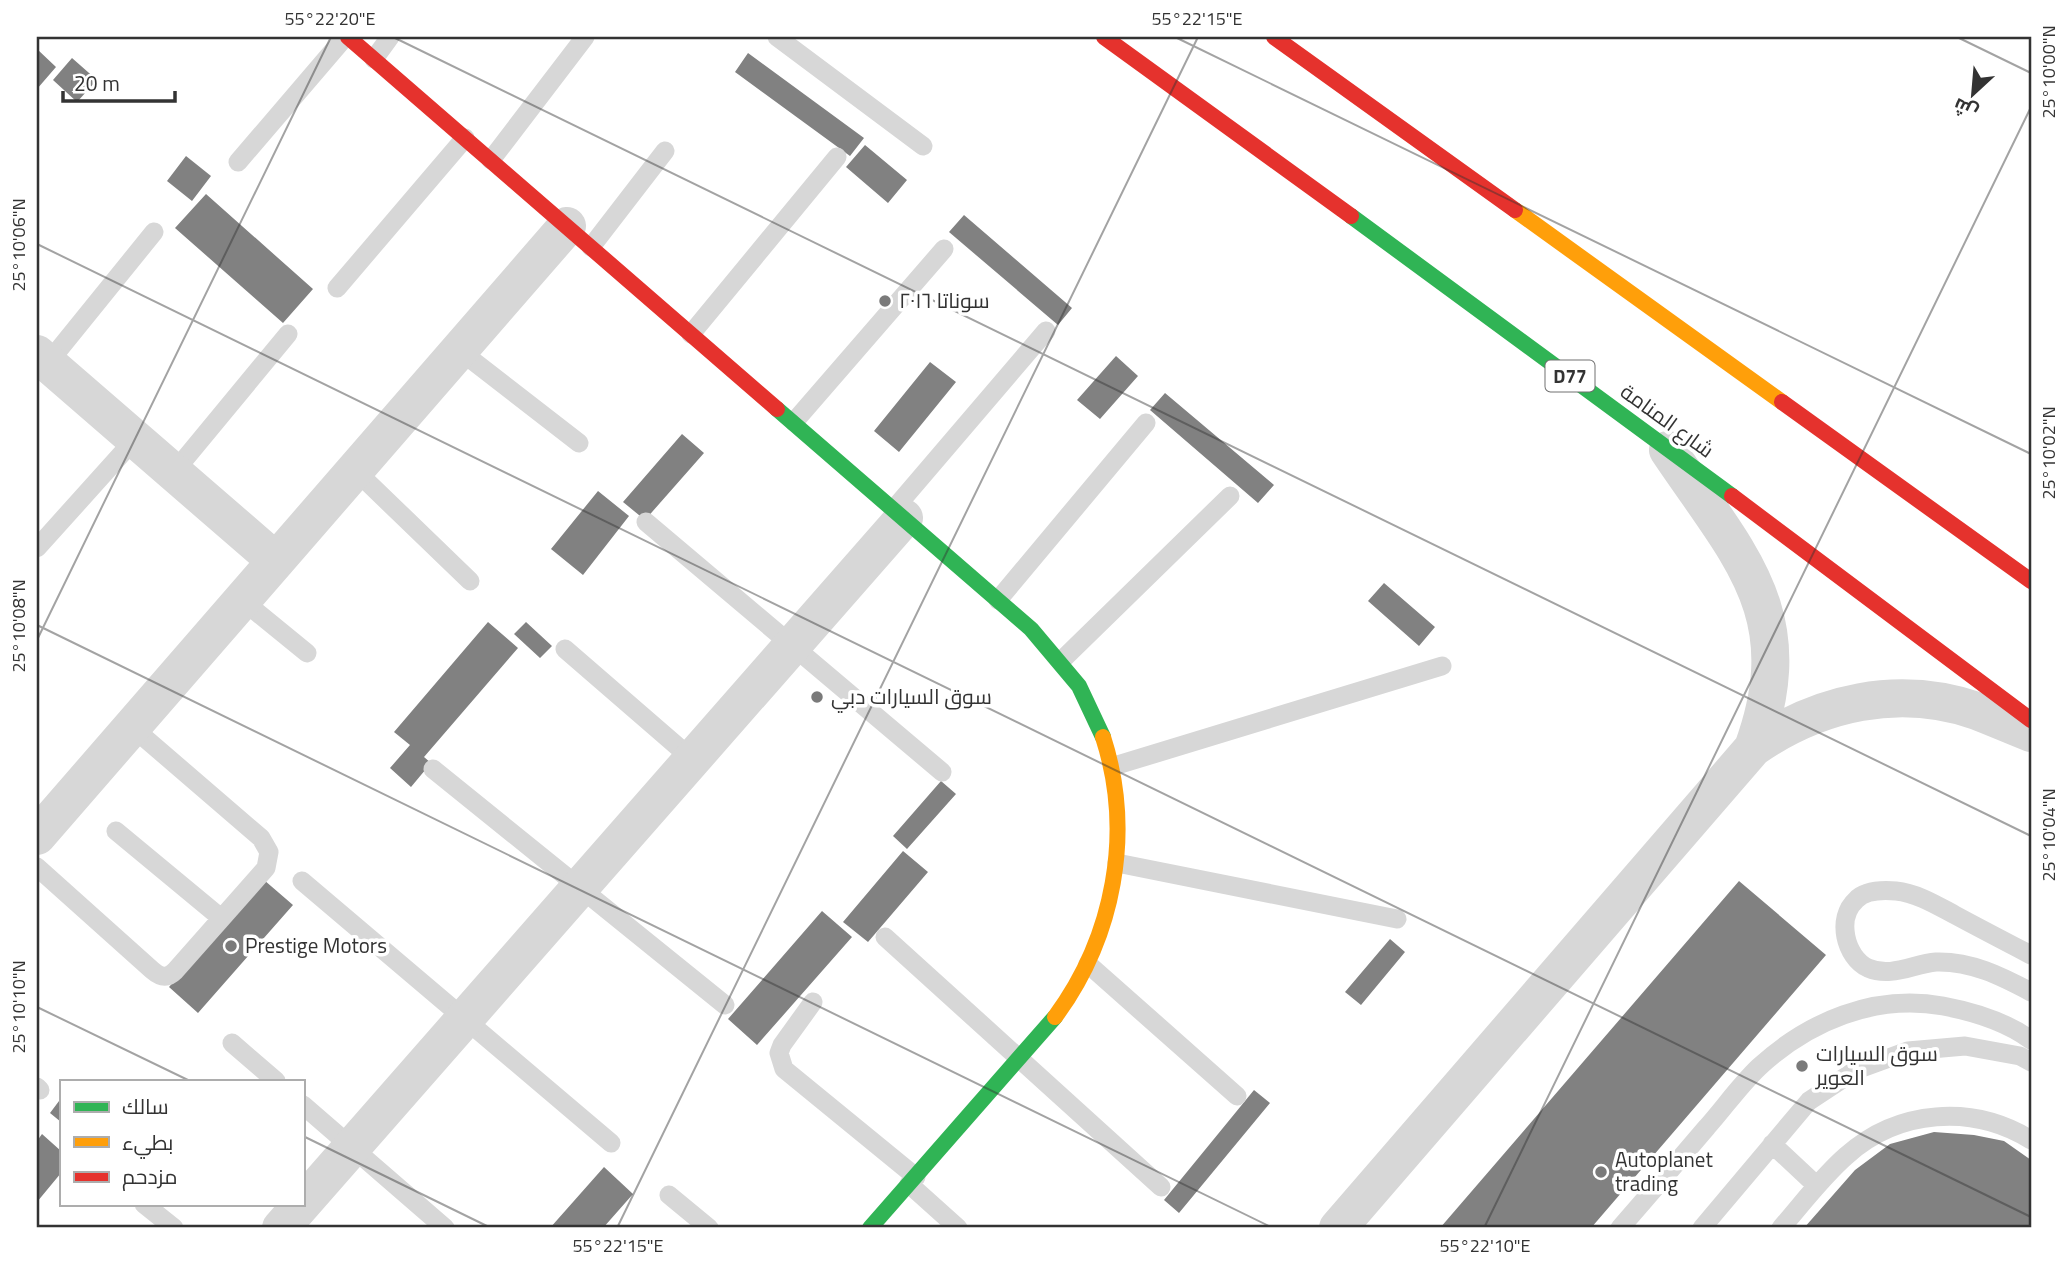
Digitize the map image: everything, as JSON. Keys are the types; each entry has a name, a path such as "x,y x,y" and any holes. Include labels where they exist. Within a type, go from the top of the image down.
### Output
{"main road":[{"path":"347,37 1031,629 1061,661 1084,696 1103,734 1114,766 1119,822 1117,863 1106,918 1088,964 1069,998 1020,1059 870,1228"},
{"name":"شارع المنامة","path":"1104,37 1665,445 2031,720"},
{"path":"1274,37 2031,580"}],"street":[{"path":"37,836 459,350 579,237"},
{"path":"42,358 276,561"},
{"path":"1665,445 1736,547 1761,598 1772,656 1770,688 1764,718 1753,748"},
{"path":"304,1202 792,645 899,513"},
{"path":"1338,1228 1753,748 1778,731 1832,708 1890,698 1947,704 1976,711 2031,733"},
{"path":"281,1228 300,1206"}],"lane":[{"path":"238,162 347,37"},
{"path":"374,59 390,37"},
{"path":"491,160 585,37"},
{"path":"777,37 923,146"},
{"path":"337,288 465,138"},
{"path":"579,237 666,151"},
{"path":"691,334 837,156"},
{"path":"42,358 154,232"},
{"path":"794,422 944,249"},
{"path":"899,513 1045,331"},
{"path":"174,472 288,334"},
{"path":"459,350 579,443"},
{"path":"998,600 1146,423"},
{"path":"37,548 135,439"},
{"path":"355,470 470,580"},
{"path":"1061,661 1230,496"},
{"path":"646,522 942,772"},
{"path":"242,600 307,653"},
{"path":"565,649 692,759"},
{"path":"1114,766 1442,666"},
{"path":"37,867 157,975 170,975 266,868 269,860 266,844 132,727"},
{"path":"433,769 725,1005"},
{"path":"117,831 221,918"},
{"path":"1117,863 1397,919"},
{"path":"302,881 611,1143"},
{"path":"2031,955 1926,901 1899,891 1871,892 1856,900 1846,917 1844,936 1853,954 1867,968 1886,973 1934,962 1963,963 1988,971 2031,992"},
{"path":"885,937 1161,1187"},
{"path":"1088,964 1237,1096"},
{"path":"813,1002 782,1045 779,1053 784,1069 912,1181 958,1228"},
{"path":"1620,1228 1757,1069 1793,1038 1834,1017 1878,1005 1925,1003 1971,1011 2015,1028 2031,1040"},
{"path":"232,1043 275,1080"},
{"path":"1702,1228 1809,1101 1856,1070 1908,1051 1965,1046 2020,1056 2031,1062"},
{"path":"304,1106 445,1228"},
{"path":"1781,1228 1846,1155 1882,1130 1924,1117 1969,1116 2011,1128 2031,1140"},
{"path":"1772,1144 1817,1186"},
{"path":"669,1195 709,1228"},
{"path":"146,1206 174,1228"}],"building":[{"path":"37,49 56,67 37,89"},
{"path":"748,53 864,138 850,156 735,72"},
{"path":"72,58 97,80 77,102 53,80"},
{"path":"865,145 907,180 888,203 846,167"},
{"path":"186,156 211,176 192,201 167,181"},
{"path":"206,194 313,289 283,323 175,228"},
{"path":"964,215 1072,308 1058,325 949,232"},
{"path":"1116,356 1138,376 1100,419 1077,400"},
{"path":"930,362 956,382 899,452 874,431"},
{"path":"1165,393 1274,485 1258,503 1150,410"},
{"path":"682,434 704,453 645,520 623,502"},
{"path":"598,491 629,516 583,575 551,549"},
{"path":"1384,583 1435,627 1419,646 1368,601"},
{"path":"488,622 518,648 424,757 431,763 411,787 390,768 410,745 394,732"},
{"path":"526,622 552,646 540,658 514,634"},
{"path":"941,781 956,794 907,849 893,836"},
{"path":"903,851 928,872 868,942 843,922"},
{"name":"Prestige Motors","path":"264,880 293,905 198,1013 169,987"},
{"path":"1739,881 1826,955 1591,1228 1440,1228"},
{"path":"822,911 852,937 757,1045 728,1019"},
{"path":"1390,939 1405,952 1361,1005 1345,992"},
{"path":"1254,1090 1270,1103 1179,1213 1164,1200"},
{"path":"59,1101 60,1102 60,1121 50,1113"},
{"path":"1934,1132 1974,1135 2004,1141 2031,1160 2031,1228 1804,1228 1855,1170 1890,1144"},
{"path":"42,1134 60,1150 60,1174 37,1202 37,1141"},
{"path":"604,1167 633,1194 603,1228 550,1228"}],"traffic: fast":[{"path":"1351,216 1732,496"},
{"path":"777,409 1031,629 1079,686 1103,737"},
{"path":"870,1228 1055,1017"}],"traffic: slow":[{"path":"1515,210 1782,402"},
{"path":"1055,1017 1092,953 1113,883 1117,810 1103,737"}],"traffic: jam":[{"path":"348,37 777,409"},
{"path":"1104,37 1351,216"},
{"path":"1274,37 1515,210"},
{"path":"1782,402 2031,581"},
{"path":"1732,496 2031,720"}],"place":[{"name":"سوناتا ٢٠١٦","path":"885,301"},
{"name":"سوق السيارات دبي","path":"817,697"},
{"name":"Prestige Motors","path":"231,946"},
{"name":"سوق السيارات العوير","path":"1802,1066"},
{"name":"Autoplanet trading","path":"1601,1172"}]}
